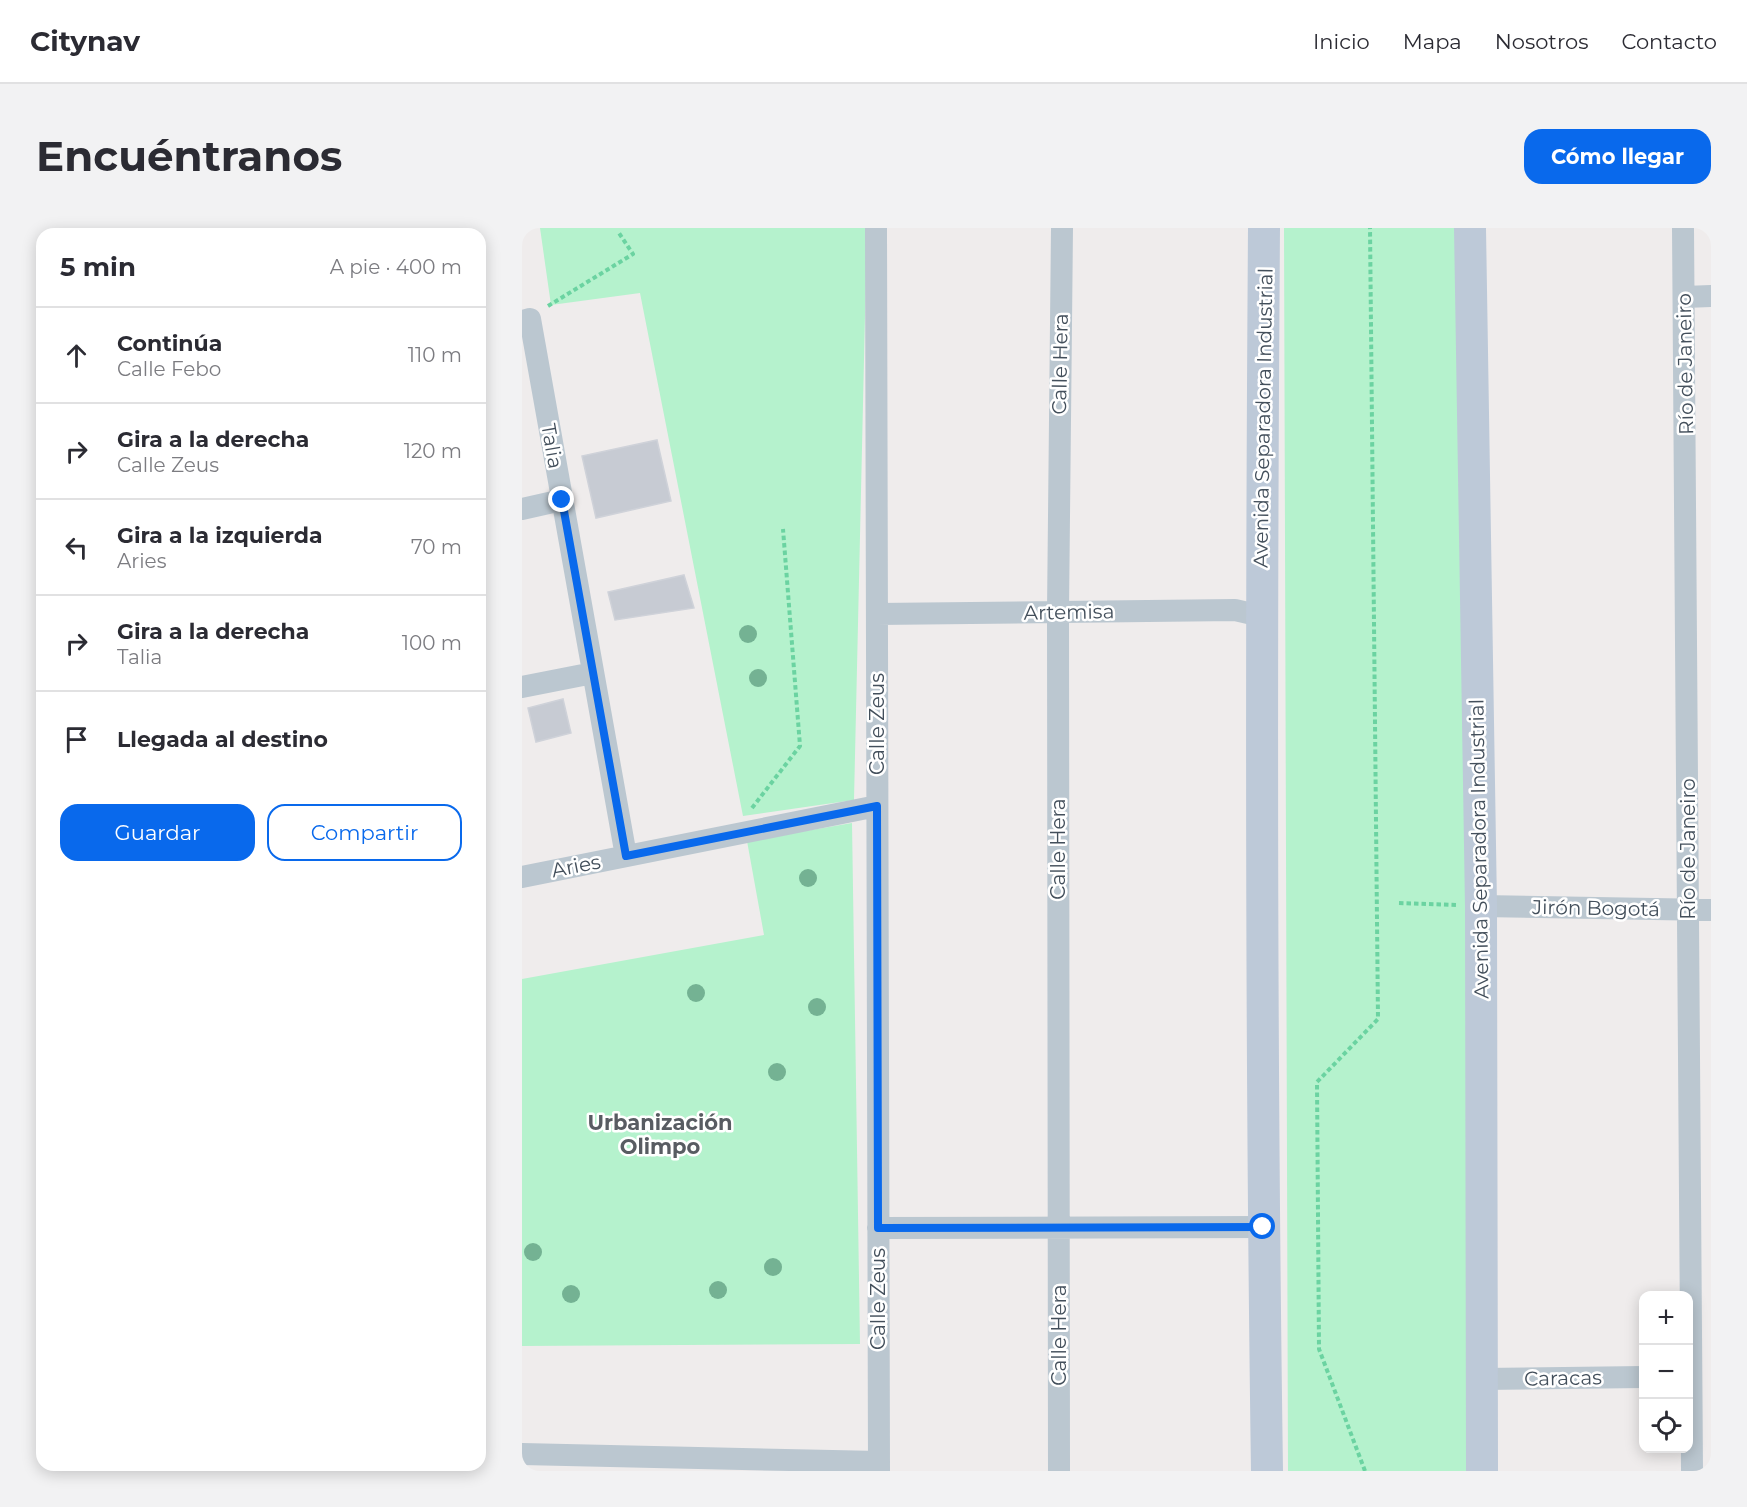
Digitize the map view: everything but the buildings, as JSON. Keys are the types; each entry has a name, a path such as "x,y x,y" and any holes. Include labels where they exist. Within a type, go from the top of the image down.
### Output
{"main road":[{"name":"Avenida Separadora Industrial","path":"1264,228 1261,616 1263,1227 1267,1471"},
{"name":"Avenida Separadora Industrial","path":"1470,228 1481,906 1482,1471"}],"street":[{"name":"Calle Zeus","path":"876,228 879,1466"},
{"name":"Calle Hera","path":"1059,1471 1058,612 1062,228"},
{"name":"Río de Janeiro","path":"1683,228 1700,910 1697,1376 1692,1471"},
{"path":"1685,297 1711,296"},
{"name":"Talia","path":"532,316 562,500 626,856"},
{"path":"522,509 562,500"},
{"name":"Artemisa","path":"877,614 1235,610 1261,616"},
{"path":"522,687 593,673"},
{"name":"Aries","path":"522,877 877,806"},
{"name":"Jirón Bogotá","path":"1481,906 1700,910"},
{"path":"878,1228 1263,1227"},
{"name":"Caracas","path":"1482,1379 1639,1377"},
{"path":"522,1454 879,1466"}],"path":[{"path":"1365,1471 1319,1349 1317,1082 1378,1020 1370,228"},
{"path":"532,316 633,254 619,233"},
{"path":"731,835 800,746 783,529"},
{"path":"1399,903 1481,906"}],"green space":[{"path":"540,228 867,228 854,800 743,816 640,293 551,305"},
{"path":"1284,228 1465,228 1472,1471 1288,1471"},
{"path":"852,823 860,1344 522,1346 522,979 764,935 747,841"}],"district":[{"name":"Urbanización Olimpo","path":"660,1135"}],"route":[{"path":"562,500 626,856 877,806 878,1228 1263,1227"}]}
